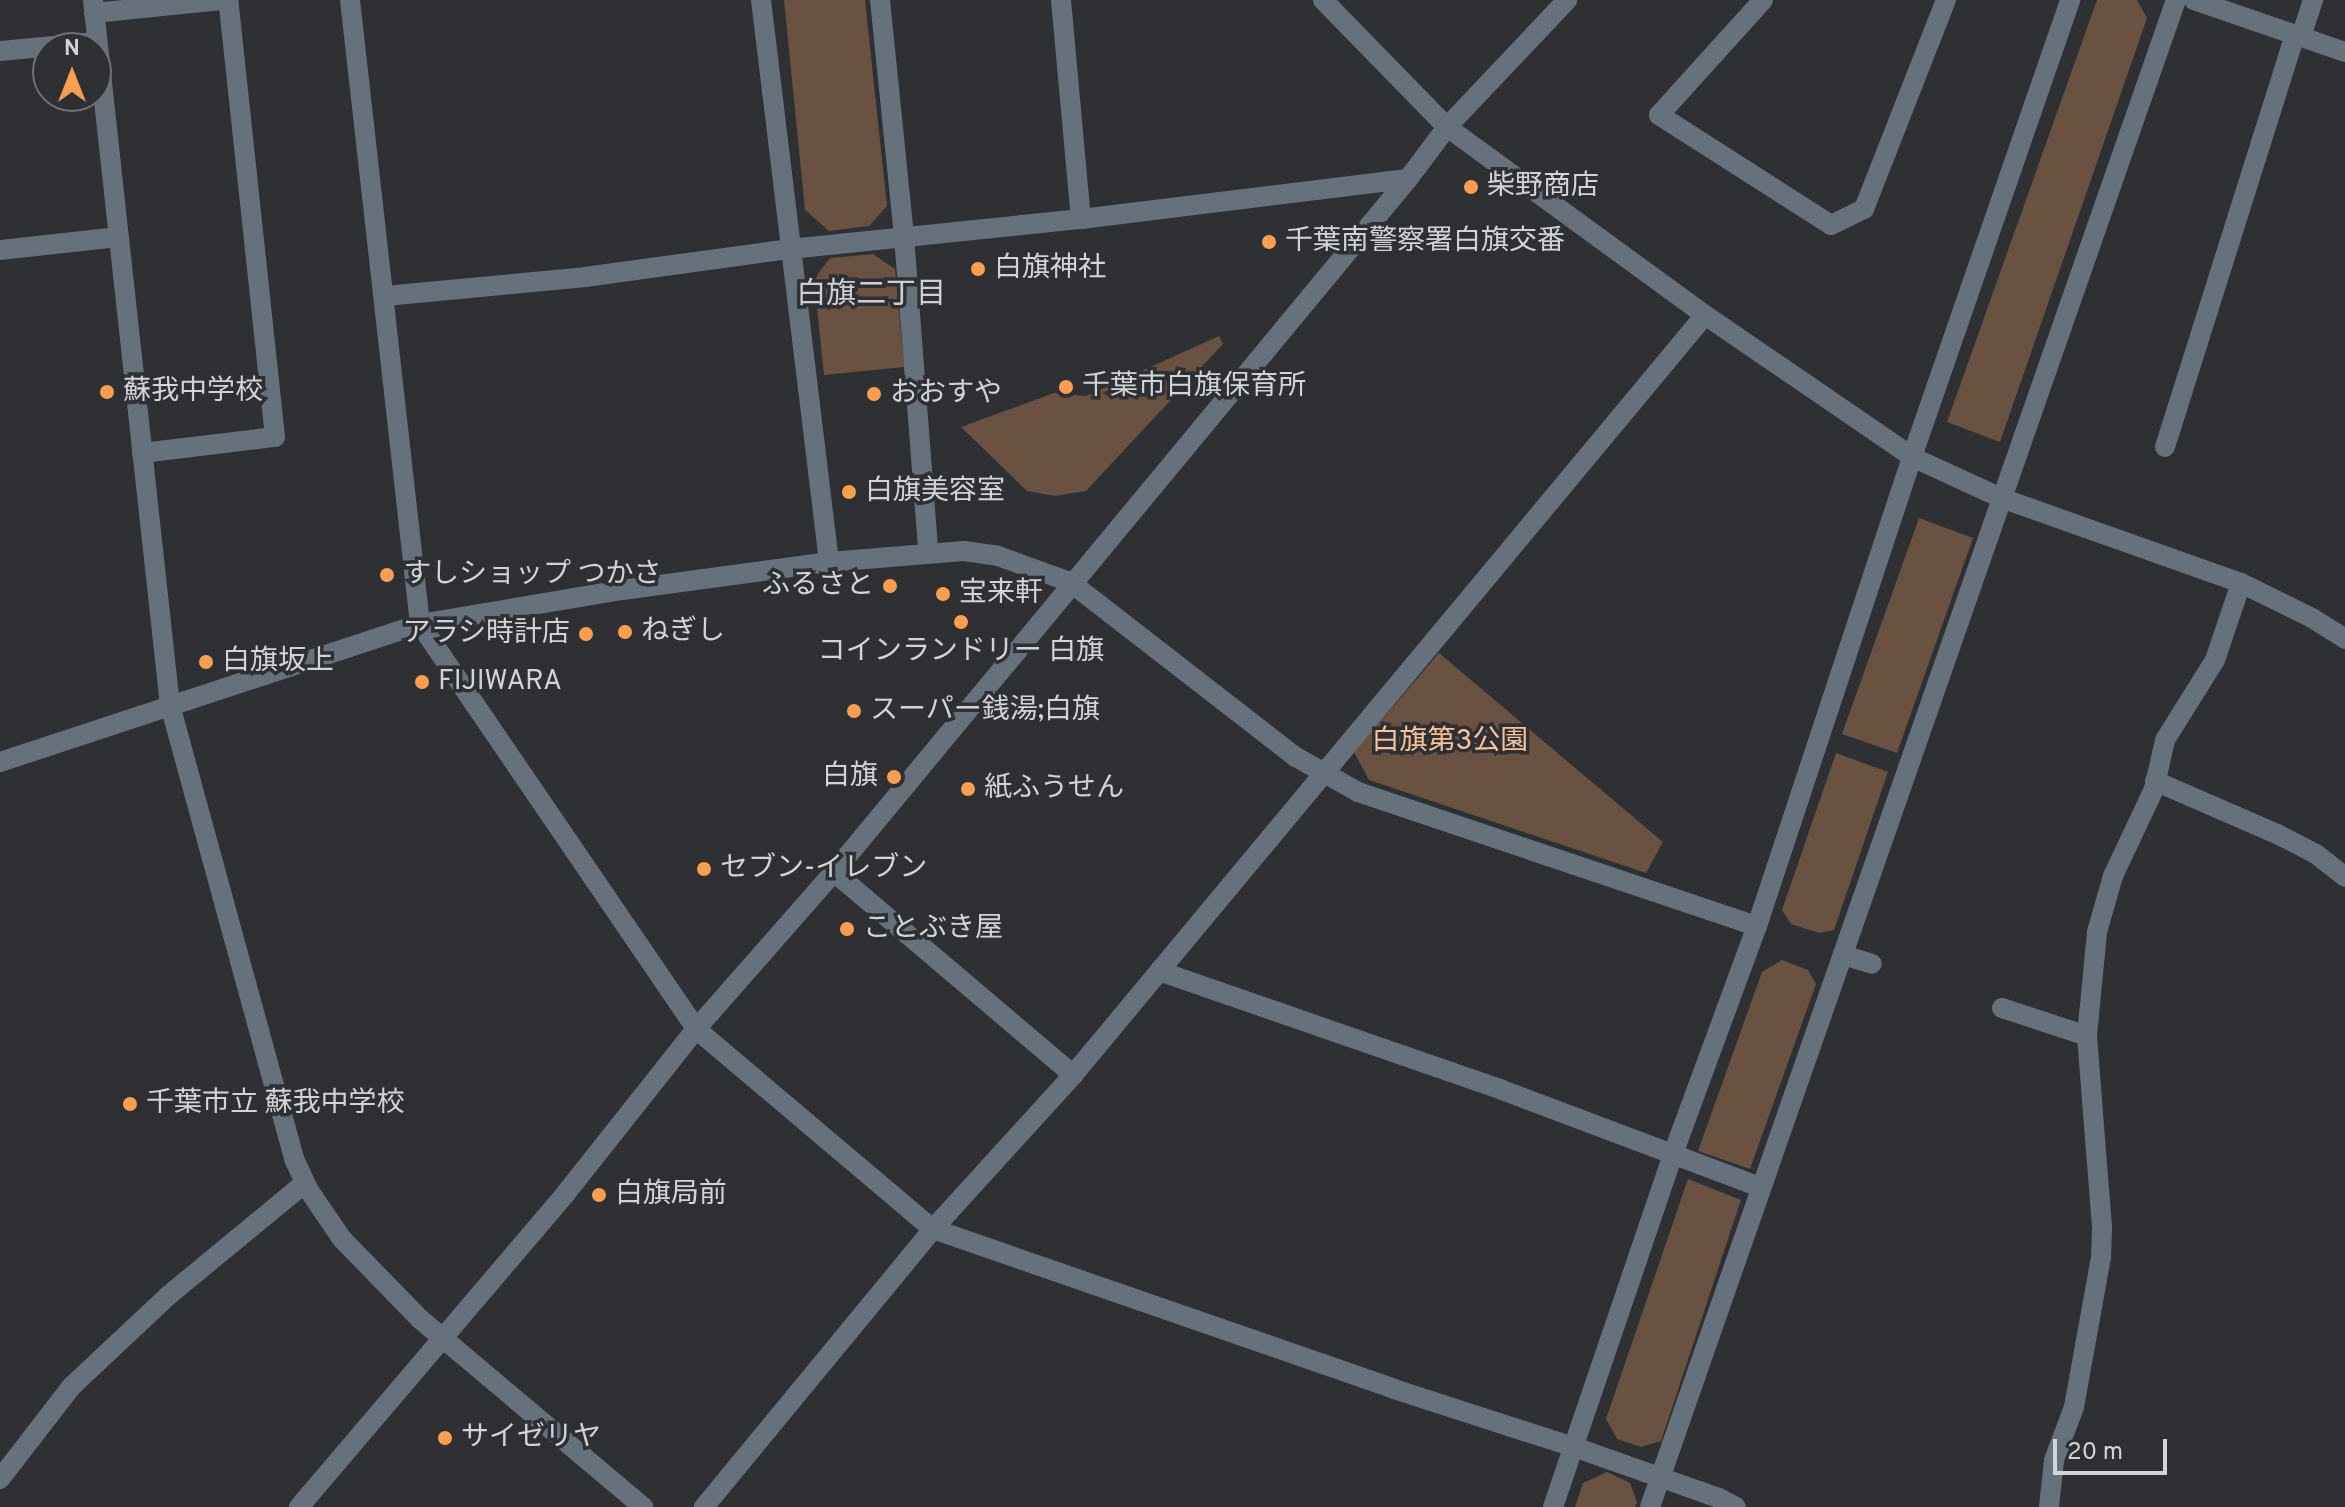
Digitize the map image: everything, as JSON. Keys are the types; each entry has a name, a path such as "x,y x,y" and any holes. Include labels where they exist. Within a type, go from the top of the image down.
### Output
{"street":[{"path":"96,32 93,7 226,0 275,437 142,453"},
{"path":"350,0 420,624 696,1029 933,1229 1394,1389 1574,1447 1736,1507"},
{"path":"761,0 829,562"},
{"path":"880,0 904,236 928,551"},
{"path":"1061,0 1081,219"},
{"path":"1323,0 1447,127 1705,315 1912,457 2001,498 2241,583 2312,618 2345,639"},
{"path":"299,1507 444,1339 696,1029 834,872 1070,582 1408,179 1447,127 1567,0"},
{"path":"1763,0 1659,115 1831,225 1864,209 1946,0"},
{"path":"1553,1507 1673,1154 1757,926 1912,457 2070,0"},
{"path":"1650,1507 2176,0"},
{"path":"2194,0 2345,52"},
{"path":"2165,447 2298,36 2313,0"},
{"path":"0,51 32,48"},
{"path":"105,112 170,705 286,1134 305,1183 342,1239 444,1339 643,1507"},
{"path":"385,296 585,277 790,249 1081,219 1408,179"},
{"path":"0,250 118,237"},
{"path":"704,1507 933,1229 1073,1075 1705,315"},
{"path":"0,762 420,624 622,590 829,562 928,551 998,556 1070,582 1322,774 1358,792 1757,926"},
{"path":"2049,1507 2054,1460 2074,1407 2101,1257 2102,1227 2087,1036 2097,932 2104,905 2155,781 2165,740 2215,660 2241,583"},
{"path":"2155,781 2277,834 2316,854 2345,877"},
{"path":"834,872 1073,1075"},
{"path":"1843,955 1872,964"},
{"path":"1159,971 1502,1090 1760,1187"},
{"path":"2002,1008 2087,1036"},
{"path":"0,1479 72,1386 169,1295 305,1183"}],"green space":[{"path":"784,0 865,0 887,206 869,226 829,231 805,210"},
{"path":"2097,0 2137,0 2147,18 2000,442 1947,422"},
{"path":"873,254 895,269 904,367 824,375 814,279 830,258"},
{"path":"1219,336 1223,344 1086,491 1055,496 1027,491 961,427 1054,393 1086,396"},
{"path":"1919,518 1973,538 1897,753 1842,734"},
{"name":"白旗第3公園","path":"1439,653 1663,842 1646,873 1369,780 1354,752"},
{"path":"1836,753 1888,772 1834,930 1819,933 1791,924 1782,910"},
{"path":"1782,960 1808,970 1816,984 1750,1169 1698,1151 1762,972"},
{"path":"1688,1179 1741,1200 1661,1441 1641,1447 1617,1439 1606,1419"},
{"path":"1607,1472 1630,1483 1637,1502 1635,1507 1575,1507 1583,1483"}],"place":[{"name":"柴野商店","path":"1471,187"},
{"name":"千葉南警察署白旗交番","path":"1269,242"},
{"name":"白旗神社","path":"978,269"},
{"name":"千葉市白旗保育所","path":"1066,387"},
{"name":"蘇我中学校","path":"107,392"},
{"name":"おおすや","path":"874,394"},
{"name":"白旗美容室","path":"849,492"},
{"name":"すしショップ つかさ","path":"387,575"},
{"name":"ふるさと","path":"890,586"},
{"name":"宝来軒","path":"943,594"},
{"name":"コインランドリー 白旗","path":"961,622"},
{"name":"ねぎし","path":"625,632"},
{"name":"アラシ時計店","path":"586,634"},
{"name":"白旗坂上","path":"206,662"},
{"name":"FIJIWARA","path":"422,682"},
{"name":"スーパー銭湯;白旗","path":"854,711"},
{"name":"白旗","path":"894,777"},
{"name":"紙ふうせん","path":"968,789"},
{"name":"セブン-イレブン","path":"704,869"},
{"name":"ことぶき屋","path":"847,929"},
{"name":"千葉市立 蘇我中学校","path":"130,1104"},
{"name":"白旗局前","path":"599,1195"},
{"name":"サイゼリヤ","path":"445,1438"}],"district":[{"name":"白旗二丁目","path":"871,296"}]}
